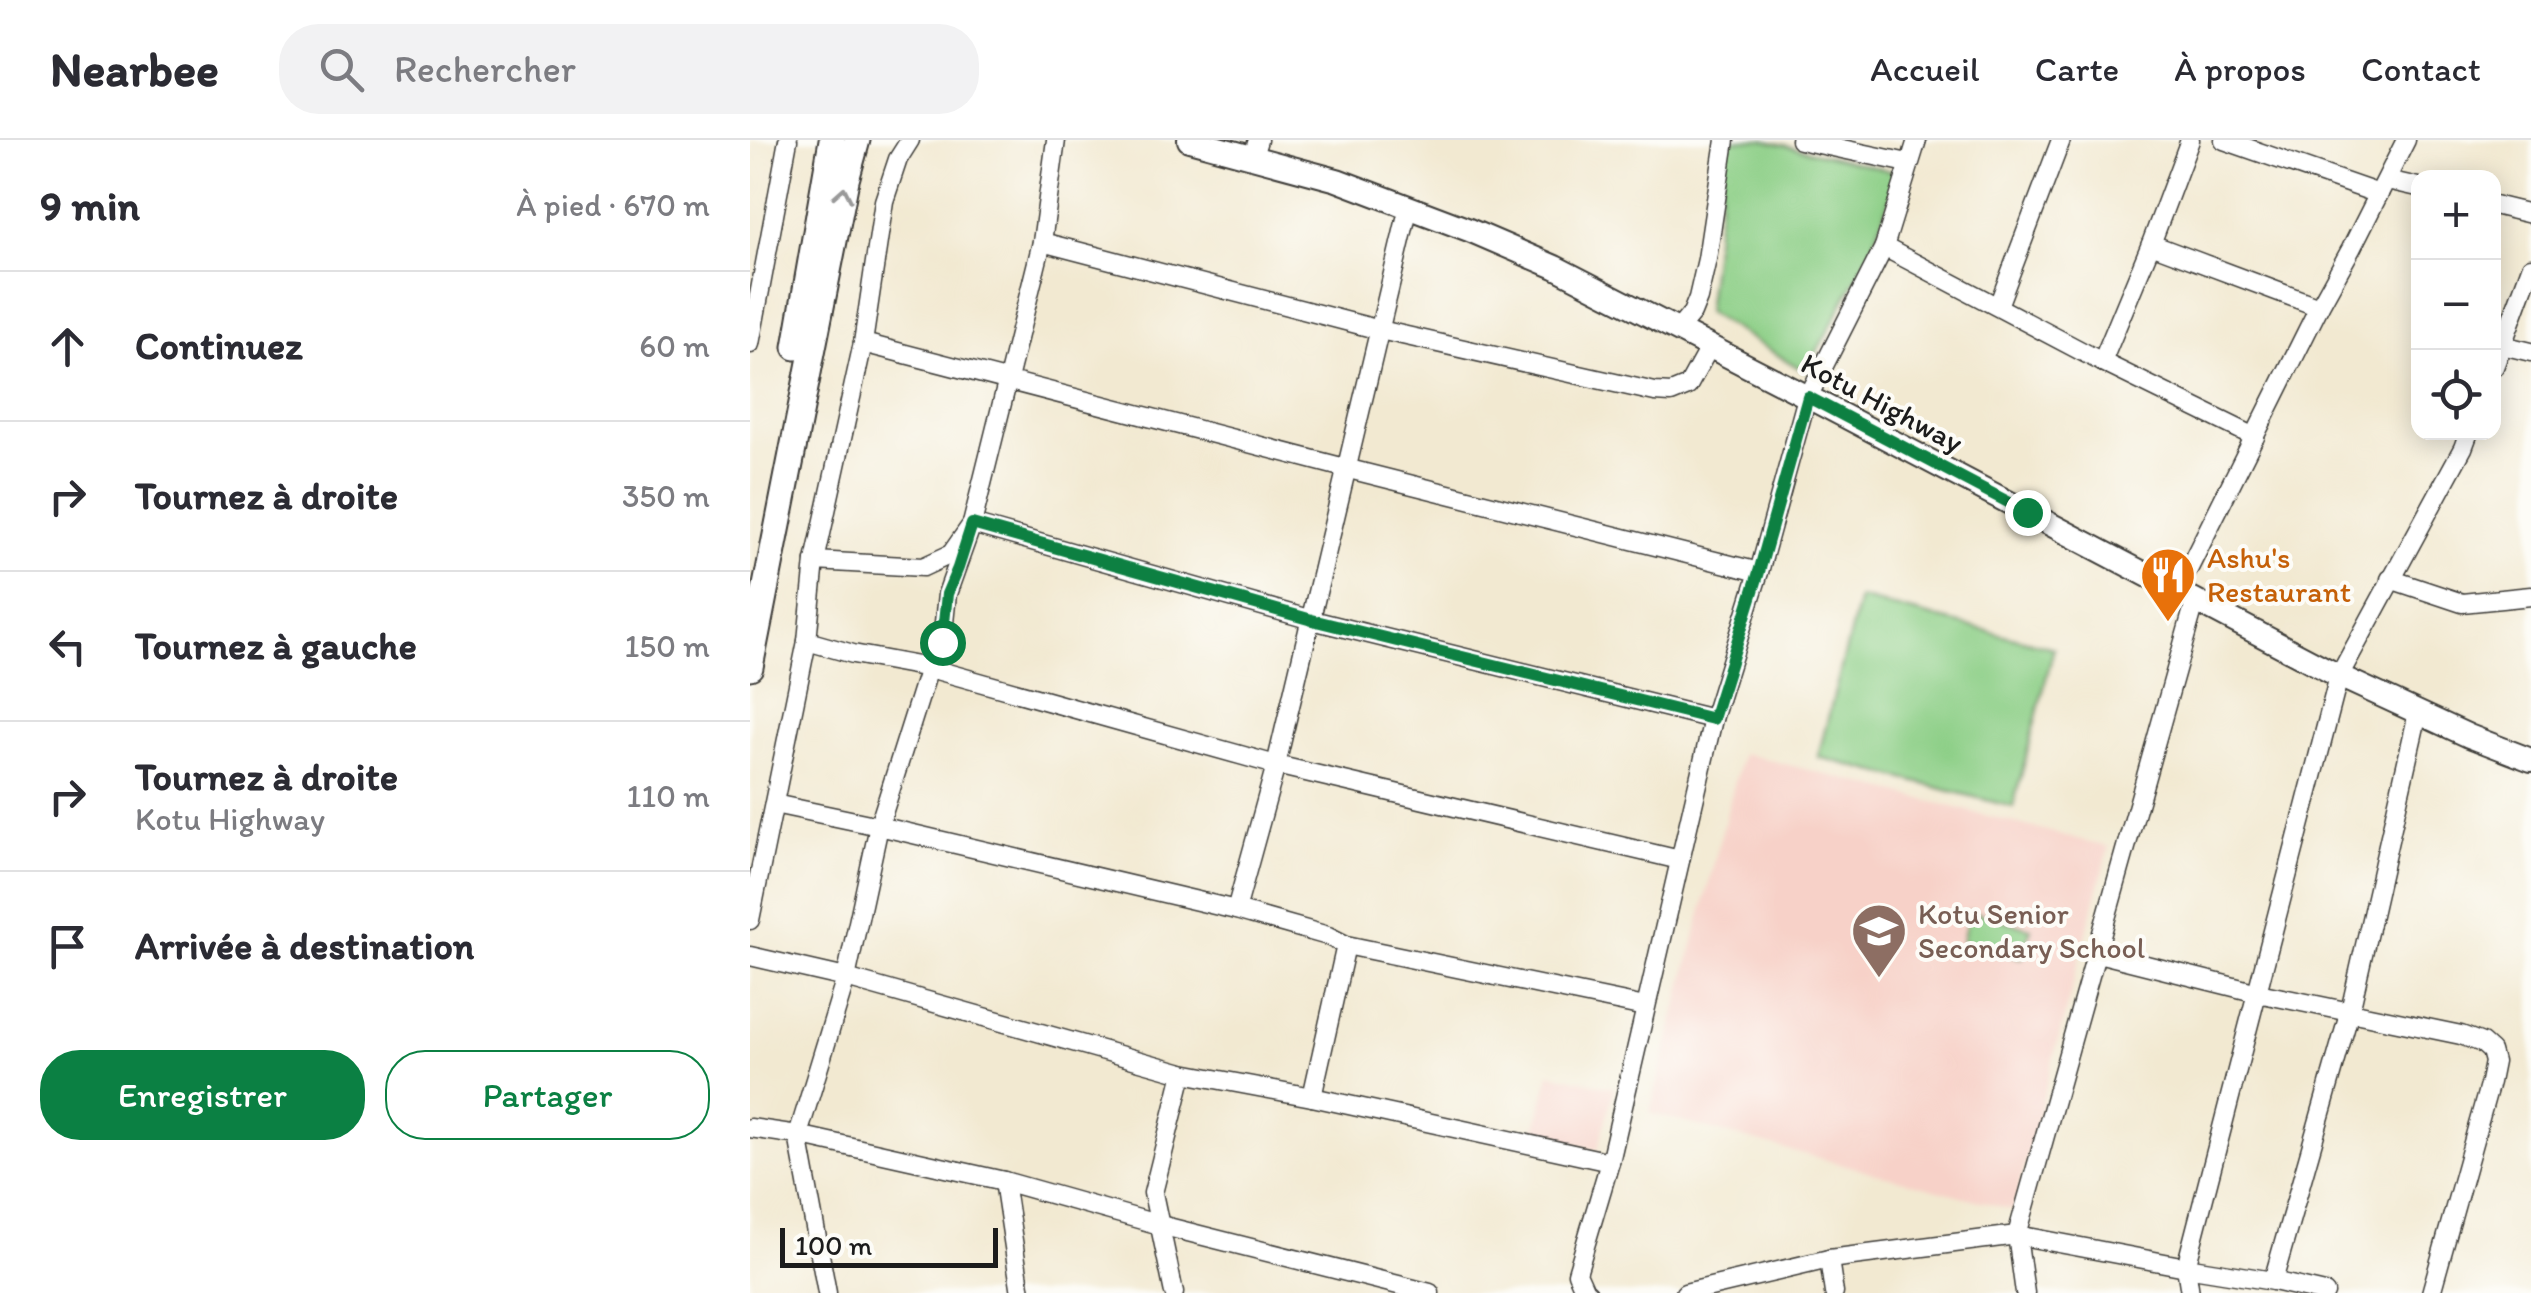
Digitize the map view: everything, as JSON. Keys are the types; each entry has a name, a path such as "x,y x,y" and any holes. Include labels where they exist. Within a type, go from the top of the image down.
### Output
{"main road":[{"path":"750,579 832,140"},
{"path":"750,667 857,140"}],"street":[{"path":"750,344 788,140"},
{"path":"750,920 807,641 815,562 863,343 884,202 898,159 910,140"},
{"path":"827,1293 798,1136 846,978 879,826 929,668 942,642 947,594 972,524 1042,242 1056,140"},
{"name":"Kotu Highway","path":"1189,140 1256,148 1555,267 2339,676 2531,760"},
{"path":"1678,330 1698,298 1725,140"},
{"path":"1800,140 1908,163"},
{"path":"1570,1293 1610,1162 1713,719 1808,397 1884,247 1917,140"},
{"path":"1998,306 2061,140"},
{"path":"2102,362 2190,140"},
{"path":"2224,140 2383,187 2411,187"},
{"path":"2025,1293 2017,1235 2098,953 2186,597 2255,437 2406,140"},
{"path":"1236,910 1312,620 1409,206"},
{"path":"2501,207 2531,214"},
{"path":"1042,242 1380,330 1655,392 1671,393 1688,386 1710,346"},
{"path":"2151,244 2318,307"},
{"path":"1884,247 2255,437"},
{"path":"2500,350 2531,267"},
{"path":"863,343 1759,572"},
{"path":"2502,345 2531,352"},
{"path":"2190,1293 2186,1268 2339,676 2466,440"},
{"path":"815,562 923,567 951,554 972,524"},
{"path":"972,524 1312,620 1713,719"},
{"path":"2390,580 2462,603 2531,596"},
{"path":"807,641 929,668 1276,765 1680,860"},
{"path":"2274,1281 2350,1011 2418,713"},
{"path":"774,804 1236,910 1328,936 1346,945 1645,1007"},
{"path":"1312,1097 1346,945"},
{"path":"2098,953 2258,994 2450,1032 2491,1050 2494,1062 2490,1082 2431,1293"},
{"path":"750,956 846,978 1183,1073 1610,1162"},
{"path":"1174,1293 1153,1193 1183,1073"},
{"path":"750,1128 1004,1181 1430,1293"},
{"path":"1004,1181 1021,1293"},
{"path":"1685,1293 1829,1259 2017,1235 2325,1293"},
{"path":"1829,1259 1834,1293"},
{"path":"1577,1273 1588,1293"}],"shaded area":[{"name":"Kotu Senior Secondary School","path":"1742,753 2109,847 2013,1210 1650,1113"},
{"path":"1550,1073 1614,1088 1598,1150 1534,1135"}],"green space":[{"path":"1727,140 1764,140 1899,173 1871,251 1806,372 1706,312"},
{"path":"1859,598 2054,648 2013,807 1818,757"},
{"path":"1969,911 2031,928 2022,958 1962,942"}],"place":[{"name":"Ashu's Restaurant","path":"2168,624"},
{"name":"Kotu Senior Secondary School","path":"1879,980"}],"route":[{"path":"942,642 947,594 972,524 1312,620 1713,719 1808,397 2027,512"}]}
